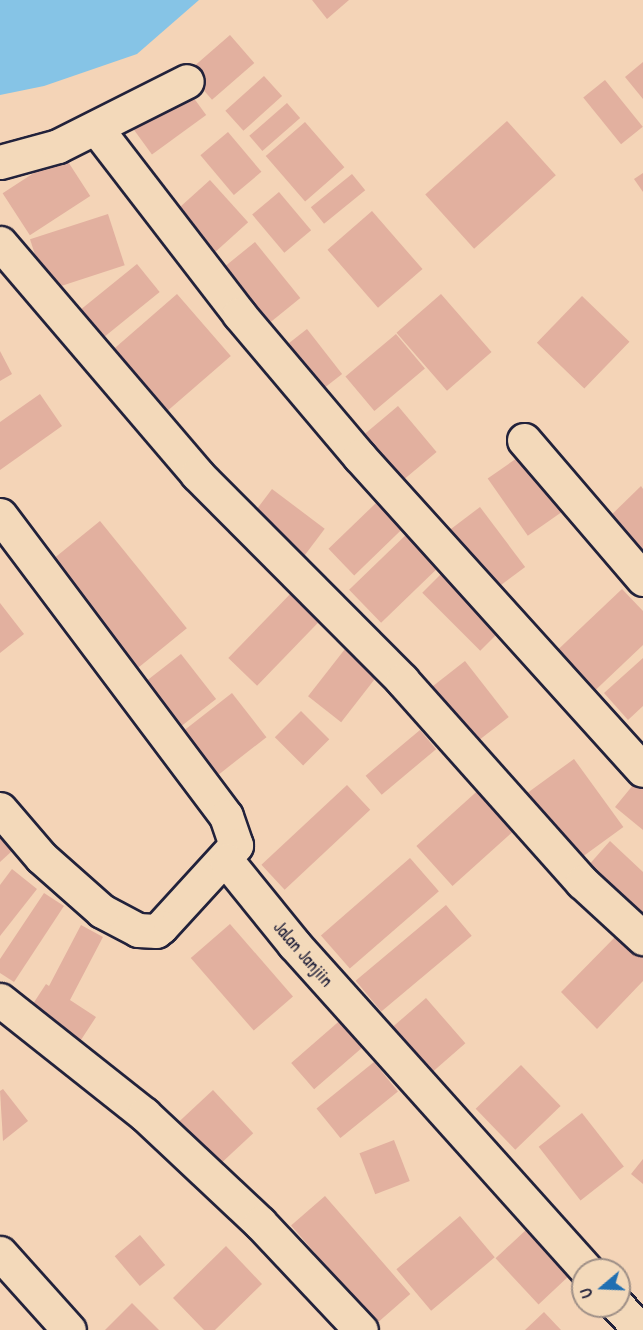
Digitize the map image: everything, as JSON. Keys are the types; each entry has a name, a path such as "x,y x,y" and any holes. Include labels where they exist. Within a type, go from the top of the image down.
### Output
{"street":[{"path":"0,162 58,146 187,81"},
{"path":"96,128 239,314 359,456 643,770"},
{"path":"0,243 197,474 402,680 582,882 643,938"},
{"path":"524,441 643,579"},
{"path":"0,515 226,816 236,845 226,860 162,927 156,931 138,930 102,911 41,857 0,809"},
{"name":"Jalan Janjiin","path":"226,860 294,944 575,1258"},
{"path":"0,1000 144,1114 260,1223 361,1330"},
{"path":"0,1253 69,1330"},
{"path":"629,1318 640,1330"}],"water":[{"path":"0,0 199,0 137,54 44,86 0,95"}],"building":[{"path":"312,0 349,0 327,19"},
{"path":"230,35 254,63 212,100 188,72"},
{"path":"643,62 643,99 625,77"},
{"path":"264,76 282,96 243,131 225,111"},
{"path":"605,80 643,127 621,144 583,98"},
{"path":"185,86 206,115 152,155 131,125"},
{"path":"287,103 300,118 262,151 249,136"},
{"path":"507,121 556,175 474,249 425,195"},
{"path":"305,122 344,167 305,201 266,156"},
{"path":"228,132 261,172 234,195 200,155"},
{"path":"63,154 90,196 30,235 3,193"},
{"path":"643,173 643,192 634,179"},
{"path":"352,174 365,190 324,224 311,207"},
{"path":"210,180 248,222 209,258 171,215"},
{"path":"279,192 311,230 284,253 252,214"},
{"path":"372,211 423,269 378,308 327,250"},
{"path":"108,214 125,265 47,291 30,239"},
{"path":"255,242 300,298 263,328 218,272"},
{"path":"137,264 160,292 95,344 72,316"},
{"path":"177,294 231,356 158,419 105,357"},
{"path":"441,294 492,352 447,391 396,333"},
{"path":"582,296 629,342 584,389 537,343"},
{"path":"307,329 342,374 318,392 283,347"},
{"path":"396,334 425,368 374,411 345,376"},
{"path":"0,351 12,374 0,381"},
{"path":"40,394 62,426 0,470 0,422"},
{"path":"398,406 437,452 397,485 358,439"},
{"path":"527,451 567,508 528,536 488,479"},
{"path":"641,486 643,489 643,570 600,526"},
{"path":"272,489 325,529 303,557 250,518"},
{"path":"376,503 402,530 354,575 329,549"},
{"path":"480,507 525,567 491,593 446,533"},
{"path":"100,521 187,628 136,669 49,562"},
{"path":"411,530 443,563 381,623 349,590"},
{"path":"447,568 505,626 480,651 422,593"},
{"path":"295,589 324,617 257,686 228,658"},
{"path":"622,589 643,611 643,645 585,700 547,660"},
{"path":"0,603 24,634 0,653"},
{"path":"345,649 378,675 341,722 308,696"},
{"path":"181,654 216,699 181,726 146,681"},
{"path":"643,658 643,706 628,720 604,693"},
{"path":"465,661 509,717 469,748 425,692"},
{"path":"232,693 266,737 218,775 184,731"},
{"path":"301,711 329,739 303,765 275,737"},
{"path":"420,730 436,749 382,795 366,776"},
{"path":"574,759 623,827 576,862 526,794"},
{"path":"638,779 643,784 643,830 615,807"},
{"path":"347,785 370,810 285,890 261,865"},
{"path":"484,785 520,825 453,886 416,846"},
{"path":"0,838 12,851 0,862"},
{"path":"610,841 643,872 643,918 587,867"},
{"path":"410,858 439,891 350,969 321,935"},
{"path":"12,869 37,889 0,936 0,885"},
{"path":"44,893 64,906 14,982 0,973 0,959"},
{"path":"446,905 472,936 381,1011 356,981"},
{"path":"230,924 293,996 254,1031 191,958"},
{"path":"81,925 103,937 70,1000 96,1017 75,1049 25,1016 46,984 49,986"},
{"path":"620,932 643,955 643,981 597,1029 561,992"},
{"path":"426,998 465,1043 426,1077 387,1032"},
{"path":"344,1017 367,1043 314,1089 291,1063"},
{"path":"374,1062 398,1092 340,1138 316,1109"},
{"path":"521,1065 561,1106 515,1150 476,1109"},
{"path":"3,1089 28,1121 3,1141 0,1091"},
{"path":"213,1090 253,1133 219,1165 179,1122"},
{"path":"582,1113 624,1167 581,1200 539,1147"},
{"path":"394,1140 410,1181 375,1194 359,1153"},
{"path":"643,1159 643,1184 631,1174"},
{"path":"325,1196 410,1294 376,1324 291,1226"},
{"path":"460,1216 495,1257 431,1311 396,1269"},
{"path":"527,1229 570,1275 539,1304 496,1258"},
{"path":"140,1235 165,1265 140,1286 115,1256"},
{"path":"226,1246 262,1284 215,1330 204,1330 173,1298"},
{"path":"132,1303 159,1330 105,1330"},
{"path":"544,1312 561,1330 525,1330"}]}
